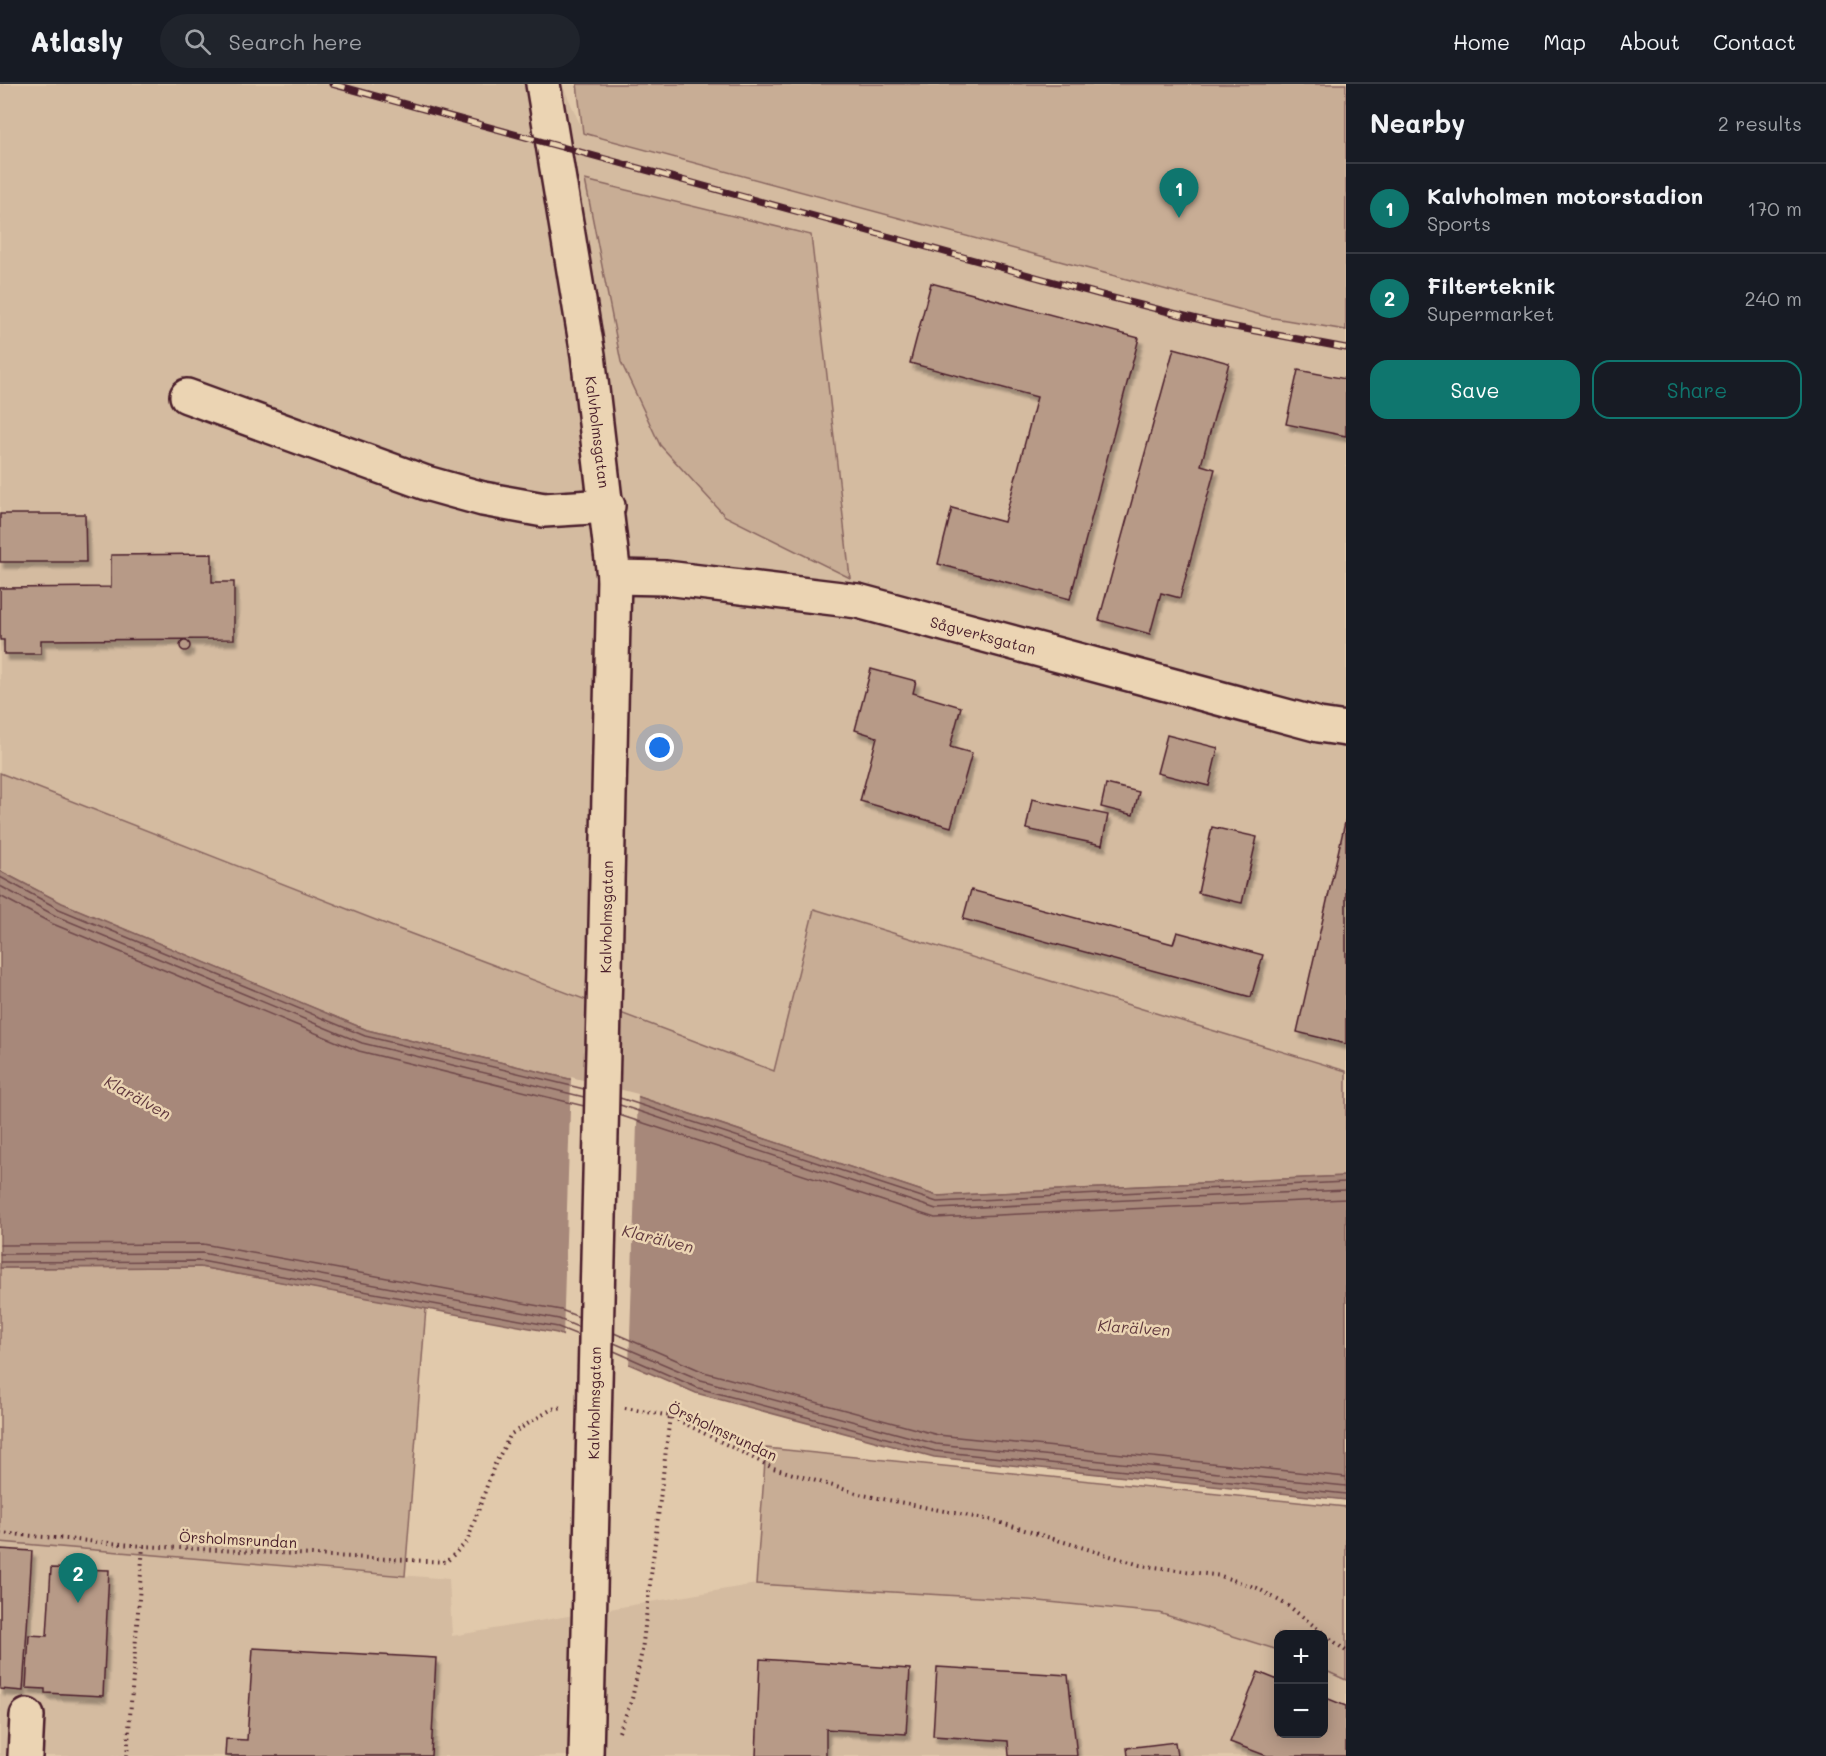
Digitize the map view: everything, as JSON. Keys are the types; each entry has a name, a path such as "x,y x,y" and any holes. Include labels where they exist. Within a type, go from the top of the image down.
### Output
{"street":[{"name":"Kalvholmsgatan","path":"543,84 588,355 608,506 614,577 586,1756"},
{"path":"187,396 426,483 483,499 544,510 608,506"},
{"name":"Sågverksgatan","path":"614,577 666,578 858,601 1319,725 1346,729"},
{"path":"25,1756 27,1716"}],"path":[{"name":"Örsholmsrundan","path":"0,1533 143,1546 446,1562 467,1542 494,1466 511,1434 552,1409 568,1407"},
{"name":"Örsholmsrundan","path":"624,1408 670,1416 773,1468 863,1495 995,1521 1140,1564 1221,1576 1248,1585 1290,1607 1346,1651"},
{"path":"616,1735 622,1728 632,1699 642,1651 670,1416"},
{"path":"127,1756 143,1546"}],"shaded area":[{"path":"0,84 562,84 584,133 1268,317 1346,330 1346,1071 814,909 774,1072 401,930 0,773"},
{"path":"577,84 1346,84 1346,330 1268,317 583,133"},
{"path":"585,180 811,235 850,578 725,516 660,445 621,362"},
{"path":"0,773 401,930 774,1071 814,909 1346,1071 1346,1176 937,1196 627,1093 367,1030 61,903 0,871"},
{"path":"200,1267 426,1308 405,1576 0,1542 0,1268"},
{"path":"766,1448 1346,1507 1346,1680 1328,1672 1328,1630 1274,1630 1274,1649 1159,1613 1029,1600 756,1584"},
{"path":"0,1542 449,1579 452,1636 756,1584 1029,1600 1159,1613 1274,1649 1274,1738 1328,1738 1328,1672 1346,1680 1346,1756 0,1756"}],"water":[{"name":"Klarälven","path":"0,871 62,903 367,1030 627,1093 937,1196 1346,1176 1346,1500 934,1457 696,1393 557,1333 200,1267 0,1268"}],"pier":[{"path":"571,1077 638,1094 629,1367 563,1338"}],"building":[{"path":"931,283 1139,338 1070,599 938,564 952,508 1004,522 1037,397 910,363"},
{"path":"1174,348 1229,363 1201,465 1215,469 1180,598 1161,593 1150,634 1099,620"},
{"path":"1298,370 1346,379 1346,436 1286,424"},
{"path":"0,514 85,514 86,562 0,562"},
{"path":"212,554 212,582 234,582 234,639 41,640 41,654 4,654 4,640 0,640 0,588 111,587 111,555"},
{"path":"185,641 190,646 185,651 180,646"},
{"path":"871,669 916,681 913,693 961,707 950,747 972,753 951,827 860,801 877,737 855,730"},
{"path":"1167,735 1218,748 1209,786 1157,773"},
{"path":"1106,784 1139,792 1133,815 1101,807"},
{"path":"1032,799 1108,815 1102,845 1026,829"},
{"path":"1346,818 1346,1044 1297,1032"},
{"path":"1212,827 1257,837 1242,903 1198,893"},
{"path":"971,890 1173,944 1177,932 1263,955 1251,997 963,919"},
{"path":"0,1549 32,1551 23,1691 0,1689"},
{"path":"51,1568 109,1570 103,1696 45,1693 45,1689 26,1688 29,1635 47,1636"},
{"path":"253,1648 436,1658 431,1756 225,1756 226,1739 247,1740"},
{"path":"760,1659 910,1669 906,1734 826,1729 826,1756 756,1756"},
{"path":"937,1667 1068,1675 1077,1756 1009,1756 1008,1741 933,1736"},
{"path":"1258,1672 1274,1678 1274,1738 1328,1738 1328,1699 1346,1706 1346,1756 1267,1756 1230,1742"},
{"path":"1175,1742 1177,1756 1128,1756 1127,1748"}],"railway":[{"path":"332,84 1109,297 1213,323 1346,348"}],"place":[{"name":"Kalvholmen motorstadion","path":"1179,218"},
{"name":"Filterteknik","path":"78,1603"}]}
